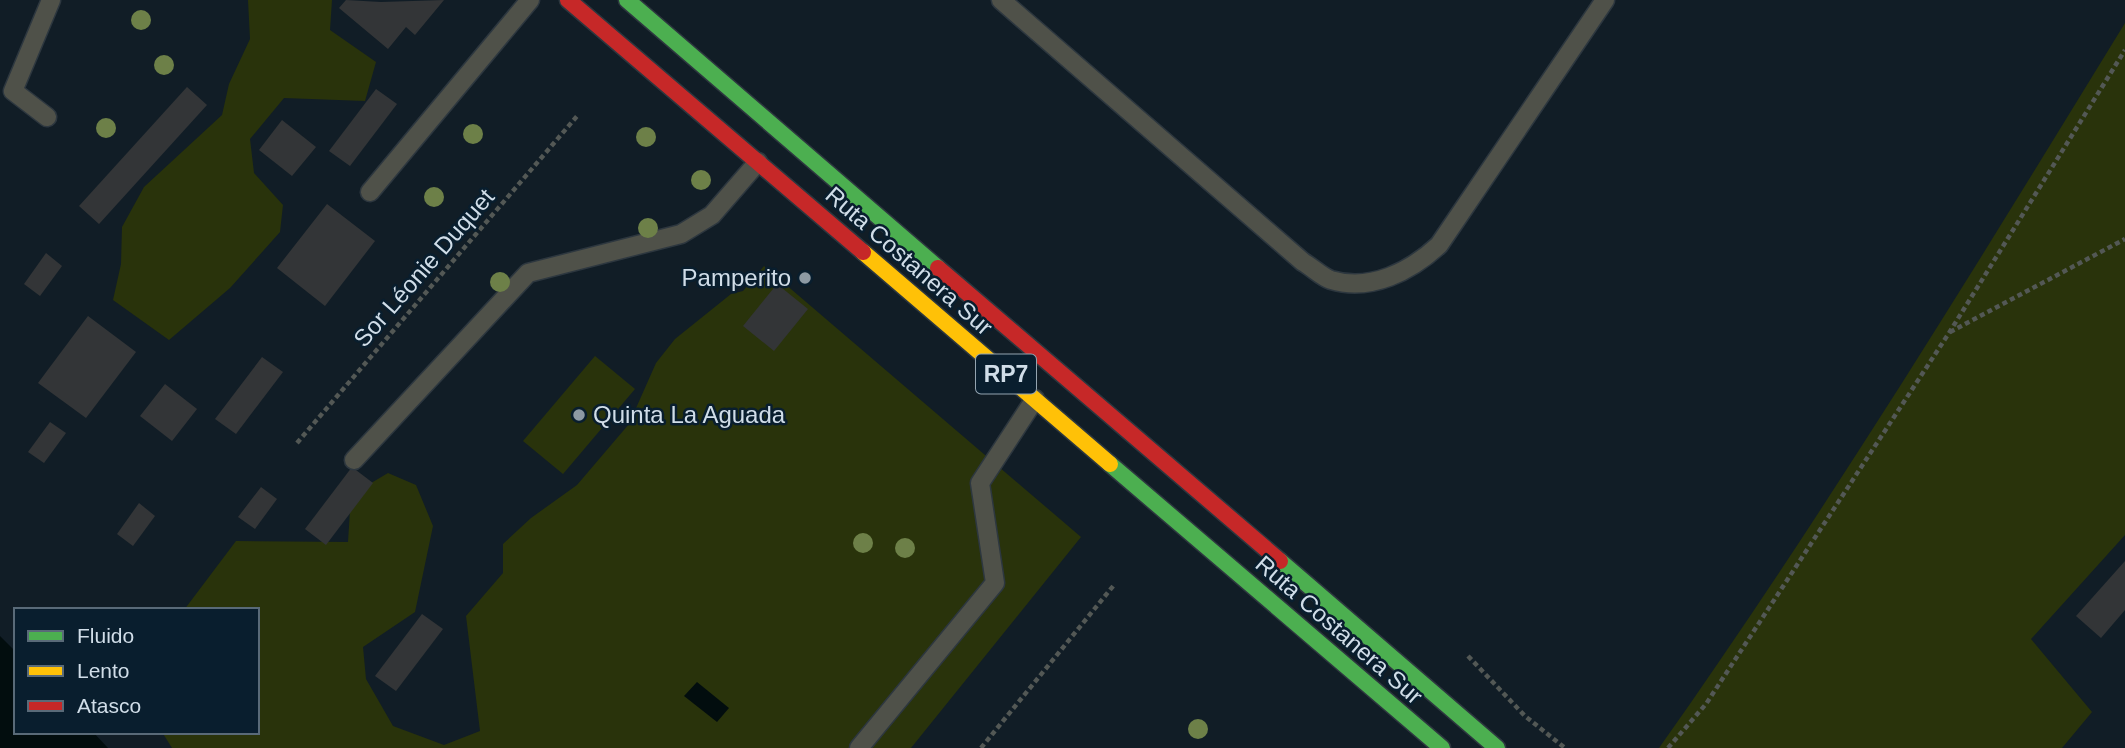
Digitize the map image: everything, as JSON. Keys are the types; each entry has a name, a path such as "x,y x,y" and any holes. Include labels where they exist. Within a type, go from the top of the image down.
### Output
{"main road":[{"name":"Ruta Costanera Sur","path":"568,0 1442,748"},
{"name":"Ruta Costanera Sur","path":"627,0 1497,748"}],"lane":[{"path":"47,117 13,91 51,0"},
{"path":"370,191 530,0"},
{"path":"1001,0 1303,262 1331,280 1367,282 1394,276 1421,261 1439,245 1605,0"},
{"path":"354,460 527,273 681,234 712,215 758,162"},
{"path":"859,748 995,583 980,482 1035,399"}],"path":[{"path":"1668,748 1706,704 1949,333 2125,50"},
{"name":"Sor Léonie Duquet","path":"297,443 578,115"},
{"path":"1949,333 2125,239"},
{"path":"981,748 1114,585"},
{"path":"1468,656 1525,716 1565,748"}],"green space":[{"path":"248,0 332,0 330,30 376,62 365,101 284,98 250,139 254,173 283,205 280,232 230,288 169,340 113,300 121,264 122,227 144,187 222,115 229,84 250,39"},
{"path":"2125,23 2125,535 2031,639 2092,712 2062,748 1659,748 1840,480"},
{"path":"764,266 1081,537 911,748 172,748 163,734 259,734 259,608 186,608 236,541 348,542 351,495 388,473 416,485 433,526 415,612 363,647 366,679 393,726 444,745 480,731 466,616 503,573 503,544 531,518 577,485 629,424 656,363 675,339 731,294 743,291"},
{"name":"Quinta La Aguada","path":"595,356 635,389 563,474 523,441"}],"shaded area":[{"path":"0,636 14,650 14,734 95,734 108,748 0,748"},
{"path":"697,682 729,708 717,722 684,696"}],"building":[{"path":"346,0 444,0 415,35 406,27 388,49 339,8"},
{"path":"187,87 207,105 99,224 79,206"},
{"path":"376,89 397,104 350,166 329,151"},
{"path":"282,120 316,147 292,176 259,150"},
{"path":"327,204 375,241 325,306 277,268"},
{"path":"46,253 62,266 40,296 24,284"},
{"path":"777,284 808,309 774,351 743,326"},
{"path":"88,316 136,352 86,418 38,383"},
{"path":"262,357 283,372 236,434 215,419"},
{"path":"165,384 197,409 172,441 140,416"},
{"path":"50,422 66,433 44,463 28,452"},
{"path":"352,467 373,483 326,545 305,529"},
{"path":"261,487 277,499 255,529 238,517"},
{"path":"139,503 155,516 133,546 117,534"},
{"path":"2125,561 2125,610 2101,638 2076,616"},
{"path":"422,614 443,629 396,691 375,676"}],"traffic: fast":[{"path":"627,0 938,268"},
{"path":"1110,464 1442,748"},
{"path":"1280,561 1497,748"}],"traffic: slow":[{"path":"863,252 1110,464"}],"traffic: jam":[{"path":"568,0 863,252"},
{"path":"938,268 1280,561"}],"place":[{"name":"Pamperito","path":"805,278"},
{"name":"Quinta La Aguada","path":"579,415"}]}
